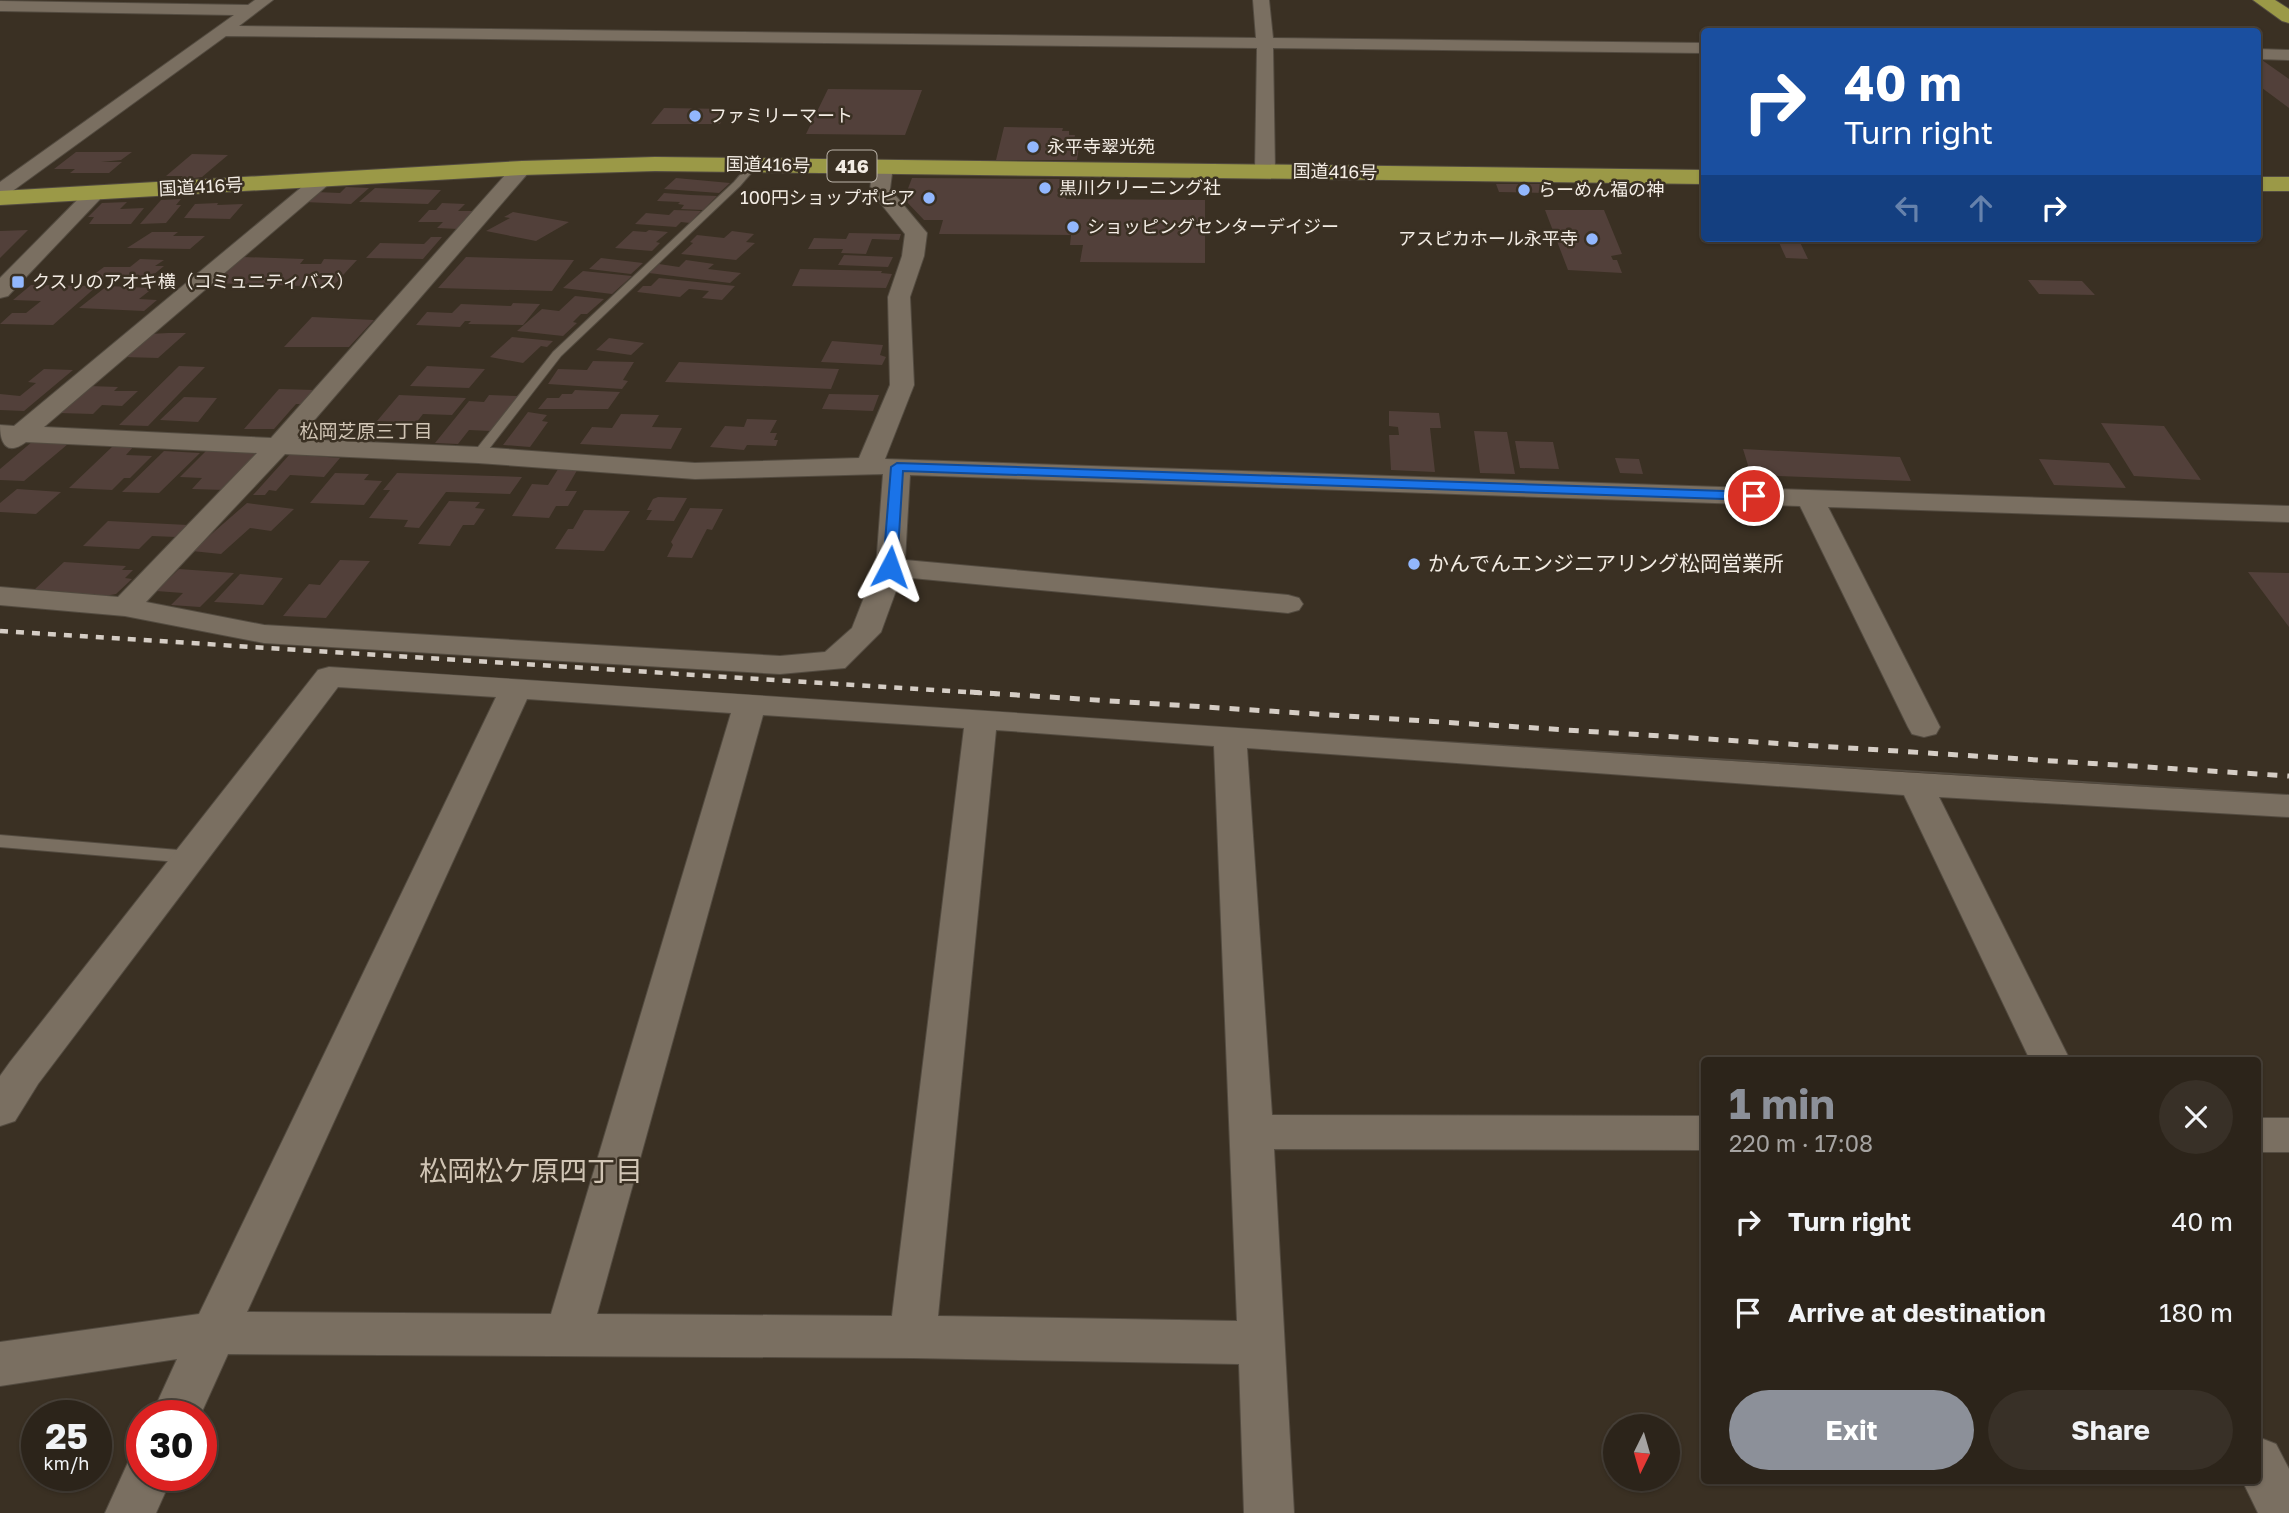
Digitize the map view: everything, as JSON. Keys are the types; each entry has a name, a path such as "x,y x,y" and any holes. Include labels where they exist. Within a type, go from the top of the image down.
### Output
{"highway":[{"path":"2262,0 2289,18"},
{"name":"国道416号","path":"0,198 596,165 754,164 1701,177"},
{"path":"2261,184 2289,184"}],"street":[{"path":"1261,0 1265,43 1265,171"},
{"path":"0,6 259,5"},
{"path":"0,191 259,5"},
{"path":"222,31 1701,48"},
{"path":"2261,54 2289,55"},
{"path":"0,596 125,607 264,634 780,665 834,661 866,632 890,567 883,467 902,384 899,297 914,256 916,233 880,190 883,166"},
{"path":"125,607 278,446 522,168"},
{"path":"0,454 10,433 322,180"},
{"path":"0,291 95,193"},
{"path":"10,433 478,455 695,471 883,467 2289,514"},
{"path":"1810,498 1924,727"},
{"path":"890,567 1288,604"},
{"path":"0,1110 12,1073 190,858 329,677 981,719 1916,785 2289,806"},
{"path":"182,1400 515,691"},
{"path":"568,1334 749,706"},
{"path":"913,1337 981,719"},
{"path":"1230,736 1252,1132 1269,1513"},
{"path":"1916,785 2049,1057"},
{"path":"1252,1132 1701,1133"},
{"path":"2261,1135 2289,1135"},
{"path":"0,1364 213,1334 568,1334 1261,1343"},
{"path":"2261,1467 2285,1513"},
{"path":"131,1513 141,1491"}],"lane":[{"path":"478,455 557,354 754,164"},
{"path":"0,841 190,858"}],"building":[{"path":"2261,60 2289,79 2289,108 2261,87"},
{"path":"828,89 922,90 905,135 806,134"},
{"path":"664,108 727,109 720,124 651,124"},
{"path":"1004,127 1063,128 1062,131 1075,135 1074,141 1080,141 1077,160 996,160"},
{"path":"76,152 132,152 121,160 101,162 122,162 109,173 70,173 75,169 54,169"},
{"path":"192,154 228,155 202,177 179,180 183,176 166,176"},
{"path":"676,178 730,183 719,193 664,189"},
{"name":"ショッピングセンターデイジー","path":"912,178 1069,179 1066,199 1205,200 1205,263 1080,262 1083,245 1070,245 1071,235 939,234 943,220 924,220 904,199"},
{"path":"1496,184 1543,184 1546,193 1499,192"},
{"path":"346,187 369,188 351,204 304,202 316,192 340,193"},
{"path":"375,188 441,190 428,204 359,202"},
{"path":"664,193 717,196 703,210 681,209 684,205 678,204 680,202 657,201"},
{"path":"181,199 176,205 181,205 166,223 140,224 161,200"},
{"path":"127,202 120,209 144,208 131,224 89,224 94,217 88,217 102,203"},
{"path":"218,203 217,205 243,204 230,219 184,218 195,204"},
{"path":"442,203 465,204 458,211 473,211 458,229 437,228 443,222 418,222 429,210 436,210"},
{"path":"674,210 701,211 690,223 681,222 676,227 635,224 646,213 669,215"},
{"path":"1545,210 1604,210 1622,254 1611,256 1613,260 1617,260 1622,273 1568,270"},
{"path":"513,212 569,222 536,241 486,231 510,218 504,217"},
{"path":"28,230 0,258 0,231"},
{"path":"633,231 668,232 656,242 660,243 652,251 615,248"},
{"path":"732,231 754,234 746,242 755,243 736,260 681,254 697,235 724,238"},
{"path":"152,232 178,232 173,236 205,236 190,249 127,248"},
{"path":"849,233 901,234 899,240 872,239 866,254 841,253 843,249 808,249 814,238 846,239"},
{"path":"431,237 442,237 423,259 366,258 380,243 424,244"},
{"path":"1779,242 1800,242 1808,259 1786,258"},
{"path":"844,255 893,257 888,267 838,265"},
{"path":"243,257 304,259 300,264 321,264 324,259 357,260 332,287 213,283"},
{"path":"466,257 574,260 552,291 438,288"},
{"path":"601,258 643,263 631,274 589,269"},
{"path":"140,259 164,260 155,266 164,266 147,280 89,278 104,267 130,267"},
{"path":"686,260 714,264 708,269 741,273 730,283 649,273 659,264 679,267"},
{"path":"800,269 882,271 881,273 892,274 886,288 792,286"},
{"path":"583,271 632,276 612,294 563,288"},
{"path":"659,278 735,286 722,300 702,298 709,291 689,289 680,297 637,292 643,286 651,286"},
{"path":"2028,280 2082,281 2095,295 2039,294"},
{"path":"31,285 97,286 53,325 0,324 12,313 26,313 41,301 13,300"},
{"path":"107,286 153,288 139,299 157,300 144,311 79,308"},
{"path":"575,296 604,299 587,314 581,314 573,322 577,323 563,336 517,331 542,309 559,311"},
{"path":"513,303 540,304 523,325 468,324 471,321 465,321 460,327 416,325 427,312 452,313 461,304 511,306"},
{"path":"312,317 374,320 349,347 284,347"},
{"path":"186,333 158,358 124,357 150,334"},
{"path":"512,337 553,341 547,347 541,346 523,363 490,357"},
{"path":"609,338 644,343 631,355 596,350"},
{"path":"832,341 883,345 880,355 886,357 882,365 821,362"},
{"path":"593,361 634,362 623,380 628,381 622,389 548,384 558,369 587,370"},
{"path":"679,362 839,369 831,389 665,382"},
{"path":"179,366 205,367 148,426 119,425"},
{"path":"427,366 485,369 469,388 410,386"},
{"path":"44,369 73,370 24,411 0,410 0,394 20,396 36,383 28,382"},
{"path":"89,386 118,387 114,391 138,391 122,406 102,405 93,414 59,413"},
{"path":"279,389 315,390 303,404 296,404 274,429 244,429"},
{"path":"575,390 620,392 608,409 538,409 547,398 559,398 562,394 572,394"},
{"path":"829,394 879,395 873,411 822,409"},
{"path":"399,395 466,398 452,415 423,414 416,423 377,421"},
{"path":"489,395 518,396 491,431 469,430 458,444 435,443 469,401 484,402"},
{"path":"184,397 217,398 198,422 160,420"},
{"path":"1389,411 1439,413 1441,428 1430,428 1435,472 1391,470 1389,435 1399,435 1398,427 1389,426"},
{"path":"528,412 547,415 542,421 548,422 530,447 503,445"},
{"path":"621,414 659,415 652,427 682,428 671,449 580,444 592,427 612,428"},
{"path":"747,419 777,420 770,433 777,433 774,440 778,440 776,446 747,445 744,450 710,447 725,426 744,427"},
{"path":"2101,423 2164,426 2201,480 2134,476"},
{"path":"1474,431 1507,432 1515,474 1480,473"},
{"path":"33,441 68,444 24,481 0,480 0,469"},
{"path":"1515,441 1553,442 1559,469 1520,468"},
{"path":"113,446 134,446 126,455 152,456 130,478 124,478 112,490 69,488"},
{"path":"1743,449 1900,457 1911,481 1751,475"},
{"path":"164,451 200,453 159,493 122,492"},
{"path":"206,451 259,453 225,490 192,489 202,478 180,477"},
{"path":"290,454 340,458 324,477 290,475 276,491 269,490 265,495 253,495"},
{"path":"1615,458 1639,459 1643,474 1620,473"},
{"path":"2039,459 2109,463 2126,488 2054,485"},
{"path":"560,466 579,467 565,491 577,491 568,506 556,506 549,518 512,516 532,484 548,485"},
{"path":"335,473 369,474 364,480 382,481 364,505 310,503"},
{"path":"397,473 522,477 510,494 446,492 419,528 404,527 408,520 369,518 390,490 383,490"},
{"path":"17,489 61,492 36,514 0,512 0,503"},
{"path":"687,498 674,521 646,520 652,510 647,510 653,499"},
{"path":"449,501 480,502 475,508 485,509 474,525 463,525 450,546 418,544"},
{"path":"247,503 294,509 271,531 250,528 221,554 192,551"},
{"path":"690,508 723,509 712,530 707,529 692,558 667,557 673,545 671,542"},
{"path":"584,510 630,511 604,551 555,549 568,529 573,529"},
{"path":"108,521 188,525 176,537 152,536 139,549 83,546"},
{"path":"340,560 370,561 326,618 283,616 309,584 320,585"},
{"path":"64,562 126,566 122,570 133,570 125,578 132,579 116,594 105,596 35,589"},
{"path":"179,569 234,573 200,607 171,605 183,593 156,591"},
{"path":"2248,572 2289,573 2289,627"},
{"path":"240,574 283,578 263,605 214,602"}],"railway":[{"path":"0,631 997,694"},
{"path":"970,692 2289,776"}],"place":[{"name":"ファミリーマート","path":"695,116"},
{"name":"永平寺翠光苑","path":"1033,147"},
{"name":"黒川クリーニング社","path":"1045,188"},
{"name":"らーめん福の神","path":"1524,190"},
{"name":"100円ショップポピア","path":"929,198"},
{"name":"ショッピングセンターデイジー","path":"1073,227"},
{"name":"アスピカホール永平寺","path":"1592,239"},
{"name":"クスリのアオキ横（コミュニティバス）","path":"18,282"},
{"name":"かんでんエンジニアリング松岡営業所","path":"1414,564"}],"district":[{"name":"松岡芝原三丁目","path":"366,431"},
{"name":"松岡松ケ原四丁目","path":"531,1171"}],"route":[{"path":"890,567 897,467 1754,496"}]}
